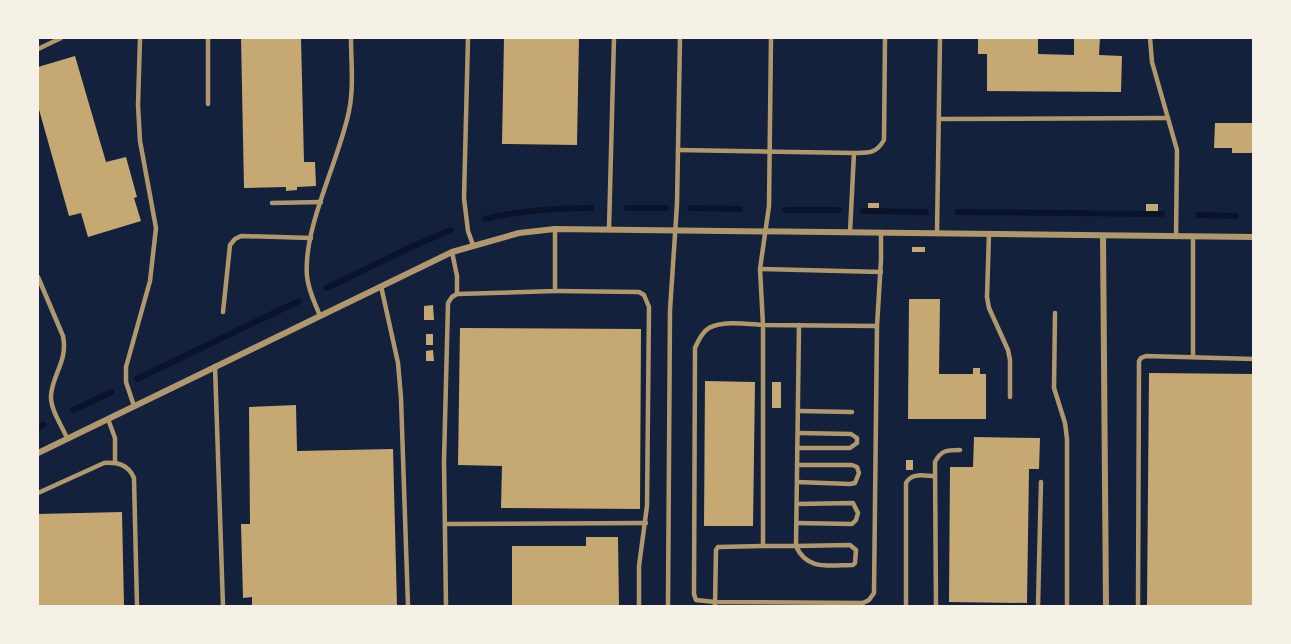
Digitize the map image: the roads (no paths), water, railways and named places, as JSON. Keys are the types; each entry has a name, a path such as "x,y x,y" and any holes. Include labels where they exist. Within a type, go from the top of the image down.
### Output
{"street":[{"path":"38,453 452,252 519,232 609,229 1254,237"},
{"path":"1103,236 1106,606"}],"lane":[{"path":"38,49 61,38"},
{"path":"134,406 126,382 126,367 150,280 156,228 140,141 138,105 140,38"},
{"path":"208,38 208,104"},
{"path":"320,316 307,276 311,238 349,111 352,85 351,38"},
{"path":"468,38 464,198 468,231 473,245"},
{"path":"609,229 614,38"},
{"path":"668,606 670,310 676,230 680,38"},
{"path":"763,546 763,325 760,269 769,206 771,38"},
{"path":"678,150 873,153 884,140 885,38"},
{"path":"937,232 940,38"},
{"path":"1150,38 1152,62 1177,150 1176,237"},
{"path":"940,119 1168,118"},
{"path":"850,232 854,153"},
{"path":"272,203 321,202"},
{"path":"555,229 555,291"},
{"path":"877,326 722,324 709,328 700,337 695,348 694,594 696,600 715,604 863,603 869,600 874,593 880,232"},
{"path":"989,233 987,297 989,308 1008,350 1010,397"},
{"path":"223,312 230,245 235,239 241,236 311,238"},
{"path":"1193,237 1193,357"},
{"path":"452,252 458,276 457,294"},
{"path":"760,269 881,272"},
{"path":"38,277 65,346 51,394 52,404 68,438"},
{"path":"381,286 398,363 401,398 408,606"},
{"path":"446,606 444,461 448,303 457,294 555,291 639,292 647,300 649,307 646,523 639,566 639,606"},
{"path":"1055,312 1054,388 1065,423 1067,439 1067,606"},
{"path":"715,604 718,546 796,546 850,545 856,550 856,560 853,565 814,564 800,555 796,546 799,325"},
{"path":"1138,606 1139,361 1146,356 1254,359"},
{"path":"215,366 223,606"},
{"path":"798,411 852,412"},
{"path":"108,419 116,438 115,462"},
{"path":"797,448 850,448 857,443 857,438 851,434 798,433"},
{"path":"936,606 935,462 944,450 960,450"},
{"path":"38,493 104,463 115,462 126,466 134,478 137,606"},
{"path":"797,465 852,465 857,467 859,473 855,483 850,484 797,482"},
{"path":"906,606 906,483 909,477 914,475 935,476"},
{"path":"1038,606 1041,482"},
{"path":"797,504 853,503 858,513 852,524 797,523"},
{"path":"445,524 646,523"}],"waterway":[{"path":"485,219 538,210 591,208"},
{"path":"627,208 666,208"},
{"path":"690,208 740,209"},
{"path":"785,210 839,210"},
{"path":"863,211 926,212"},
{"path":"958,212 1162,214"},
{"path":"1198,215 1236,216"},
{"path":"327,288 451,230"},
{"path":"137,379 299,301"},
{"path":"73,410 112,392"},
{"path":"38,428 43,425"}]}
